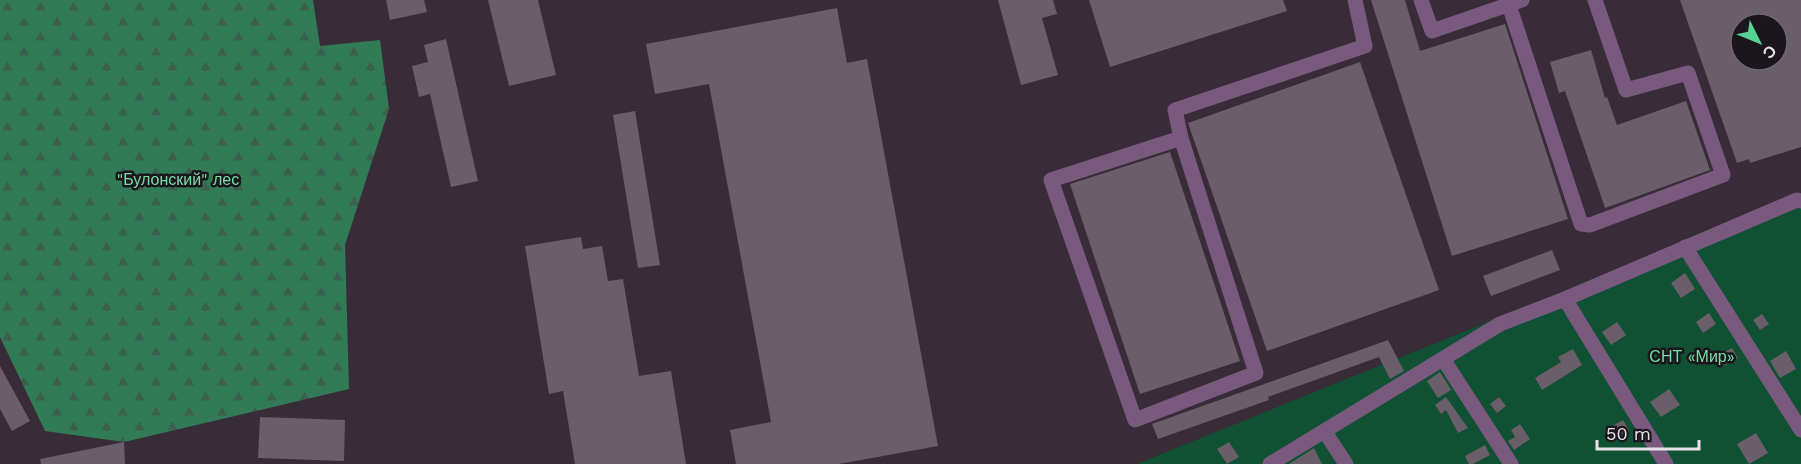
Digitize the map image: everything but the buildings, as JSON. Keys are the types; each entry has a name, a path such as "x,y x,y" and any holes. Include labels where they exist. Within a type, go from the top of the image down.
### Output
{"lane":[{"path":"1181,138 1051,180 1135,420 1256,373 1181,138 1175,110 1365,46 1355,0"},
{"path":"1421,0 1432,31 1515,2 1581,224 1590,225 1723,175 1688,73 1626,90 1596,0"},
{"path":"1270,464 1500,324 1565,299 1797,200 1801,201"},
{"path":"1686,247 1801,430"},
{"path":"1565,299 1666,464"},
{"path":"1443,359 1511,464"},
{"path":"1325,432 1346,464"}],"green space":[{"name":"\"Булонский\" лес","path":"0,0 313,0 320,46 380,40 389,109 345,245 349,389 124,442 45,431 0,337"},
{"name":"СНТ «Мир»","path":"1801,195 1801,464 1137,464"}]}
